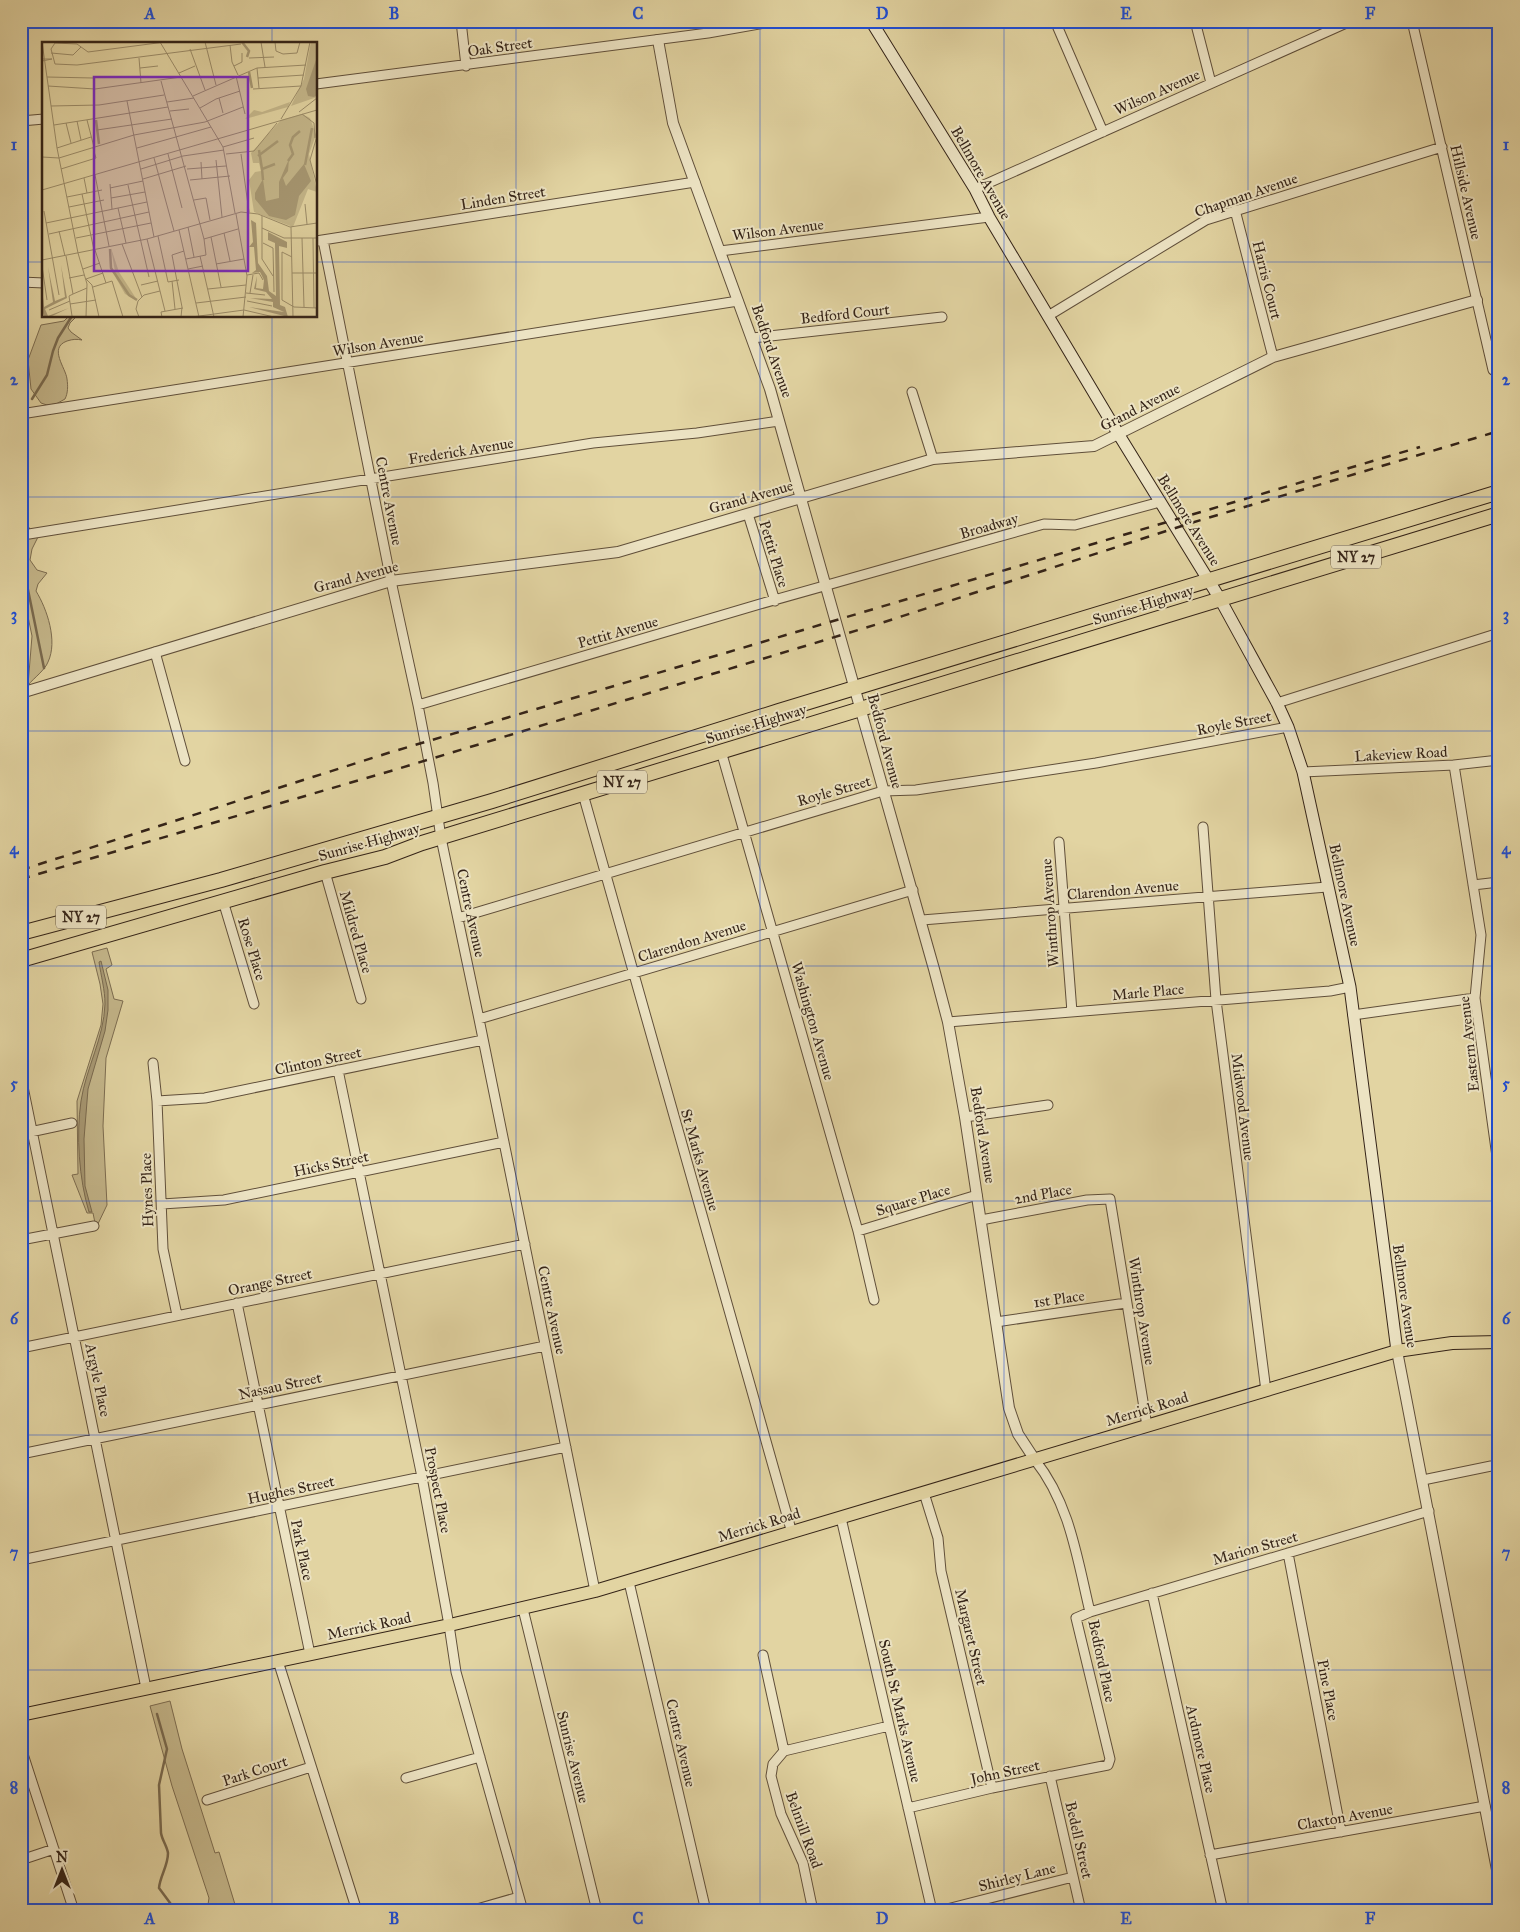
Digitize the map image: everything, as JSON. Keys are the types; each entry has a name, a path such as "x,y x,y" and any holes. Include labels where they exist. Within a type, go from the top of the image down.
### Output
{"highway":[{"name":"Sunrise Highway","path":"21,933 221,880 438,817 1499,492"},
{"name":"Sunrise Highway","path":"21,960 325,872 385,857 860,708 1499,514"}],"main road":[{"name":"Bellmore Avenue","path":"871,21 975,189 989,217 1048,316 1220,599 1277,703 1288,727 1303,772 1350,987 1397,1351"},
{"name":"Merrick Road","path":"21,1714 449,1625 595,1591 1397,1351 1452,1343 1499,1342"}],"street":[{"path":"461,21 466,66"},
{"name":"Oak Street","path":"318,84 658,40 776,21"},
{"path":"1055,21 1102,132"},
{"path":"1196,21 1211,84"},
{"name":"Wilson Avenue","path":"975,189 1351,21"},
{"name":"Hillside Avenue","path":"1412,21 1493,370"},
{"name":"Bedford Avenue","path":"658,40 673,123 752,338 780,421 883,791 922,920 948,1022 965,1117 1009,1408 1018,1434 1035,1460"},
{"path":"21,121 42,119"},
{"name":"Chapman Avenue","path":"1048,316 1206,220 1442,147"},
{"name":"Linden Street","path":"320,241 695,182"},
{"name":"Harris Court","path":"1235,210 1273,358"},
{"name":"Wilson Avenue","path":"720,251 989,217"},
{"name":"Centre Avenue","path":"320,241 418,705 441,838 595,1591"},
{"path":"21,282 42,283"},
{"name":"Grand Avenue","path":"21,693 391,581 618,552 933,459 1094,446 1273,358 1477,300"},
{"name":"Wilson Avenue","path":"21,414 738,302"},
{"name":"Bedford Court","path":"752,338 942,317"},
{"path":"912,392 933,459"},
{"name":"Frederick Avenue","path":"30,534 371,480 593,442 697,433 780,421"},
{"name":"Broadway","path":"827,586 1044,524 1075,525 1160,502"},
{"name":"Pettit Place","path":"748,514 775,601"},
{"name":"Pettit Avenue","path":"418,705 827,586"},
{"name":"Royle Street","path":"1277,703 1499,633"},
{"path":"155,652 185,761"},
{"name":"Royle Street","path":"458,918 883,791 916,790 1096,764 1288,727"},
{"name":"Washington Avenue","path":"721,751 858,1231 874,1300"},
{"name":"Lakeview Road","path":"1303,772 1454,765 1499,760"},
{"name":"Eastern Avenue","path":"1454,765 1481,935 1475,998 1499,1171"},
{"name":"St Marks Avenue","path":"583,794 792,1533"},
{"name":"Midwood Avenue","path":"1203,826 1216,1000 1266,1391"},
{"name":"Winthrop Avenue","path":"1059,842 1072,1012"},
{"name":"Mildred Place","path":"325,872 361,999"},
{"path":"1473,884 1499,882"},
{"name":"Clarendon Avenue","path":"922,920 1327,887"},
{"name":"Clarendon Avenue","path":"479,1019 913,890"},
{"name":"Rose Place","path":"223,901 254,1004"},
{"name":"Marle Place","path":"948,1022 1330,991 1350,987"},
{"path":"1354,1015 1475,998"},
{"name":"Clinton Street","path":"157,1100 205,1098 483,1040"},
{"name":"Hynes Place","path":"154,1063 163,1249 176,1316"},
{"name":"Prospect Place","path":"338,1070 422,1477 456,1672 523,1911"},
{"name":"Argyle Place","path":"21,1077 146,1688"},
{"path":"965,1117 1048,1105"},
{"path":"21,1134 72,1123"},
{"name":"Hicks Street","path":"162,1204 224,1200 504,1142"},
{"name":"Square Place","path":"858,1231 977,1195"},
{"name":"Winthrop Avenue","path":"1110,1199 1147,1426"},
{"name":"2nd Place","path":"981,1220 1088,1200 1110,1199"},
{"path":"21,1240 94,1226"},
{"name":"Orange Street","path":"21,1348 524,1244"},
{"name":"Park Place","path":"237,1303 310,1654"},
{"name":"1st Place","path":"996,1322 1126,1303"},
{"name":"Nassau Street","path":"21,1454 545,1346"},
{"name":"Bellmore Avenue","path":"1397,1351 1499,1880"},
{"name":"Hughes Street","path":"21,1560 566,1448"},
{"name":"Bedford Place","path":"1035,1460 1048,1477 1066,1516 1090,1612 1076,1618 1110,1760 1108,1765"},
{"path":"1423,1480 1491,1466"},
{"name":"Margaret Street","path":"924,1493 938,1538 941,1571 992,1788"},
{"name":"Marion Street","path":"1090,1612 1428,1511"},
{"name":"South St Marks Avenue","path":"842,1518 932,1911"},
{"name":"Pine Place","path":"1288,1553 1341,1832"},
{"name":"Centre Avenue","path":"629,1582 706,1911"},
{"name":"Ardmore Place","path":"1152,1593 1223,1911"},
{"name":"Sunrise Avenue","path":"523,1609 597,1911"},
{"path":"763,1655 784,1751 889,1726"},
{"path":"278,1661 357,1911"},
{"path":"21,1748 74,1911"},
{"name":"Belmill Road","path":"784,1751 773,1764 771,1776 781,1814 803,1864 813,1911"},
{"path":"406,1778 480,1757"},
{"name":"John Street","path":"908,1808 992,1788 1108,1765"},
{"name":"Park Court","path":"207,1800 311,1767"},
{"name":"Bedell Street","path":"1050,1776 1081,1911"},
{"name":"Claxton Avenue","path":"1210,1856 1485,1806"},
{"path":"21,1860 54,1849"},
{"name":"Shirley Lane","path":"939,1911 1073,1877"},
{"path":"470,1911 519,1897"}],"shaded area":[{"path":"67,318 75,318 68,328 82,340 67,341 59,348 59,358 67,379 67,394 65,399 56,404 47,405 41,403 31,389 28,360 41,325 64,321"},
{"path":"21,509 30,530 39,535 32,549 30,560 37,570 47,573 38,584 36,591 50,625 52,645 47,665 28,685 32,636 26,607 21,601"},
{"path":"107,948 112,965 106,969 114,999 123,1001 106,1058 103,1126 107,1205 96,1228 93,1213 87,1213 72,1175 78,1174 77,1101 101,1025 103,1004 92,952"},
{"path":"101,961 108,990 108,1010 105,1031 88,1089 84,1139 85,1186 92,1212 89,1212 81,1171 79,1114 83,1089 104,1017 104,988 99,962"},
{"path":"170,1701 182,1749 215,1853 219,1852 237,1911 207,1911 209,1898 172,1786 150,1706"}],"waterway":[{"path":"32,399 47,375 58,338 71,318"},
{"path":"21,529 27,585 44,668"},
{"path":"157,1714 167,1749 159,1785 161,1833 168,1853 159,1888 176,1911"}],"railway":[{"path":"21,879 394,770 878,624 1191,523 1499,431"},
{"path":"21,870 388,753 1420,447"}]}
